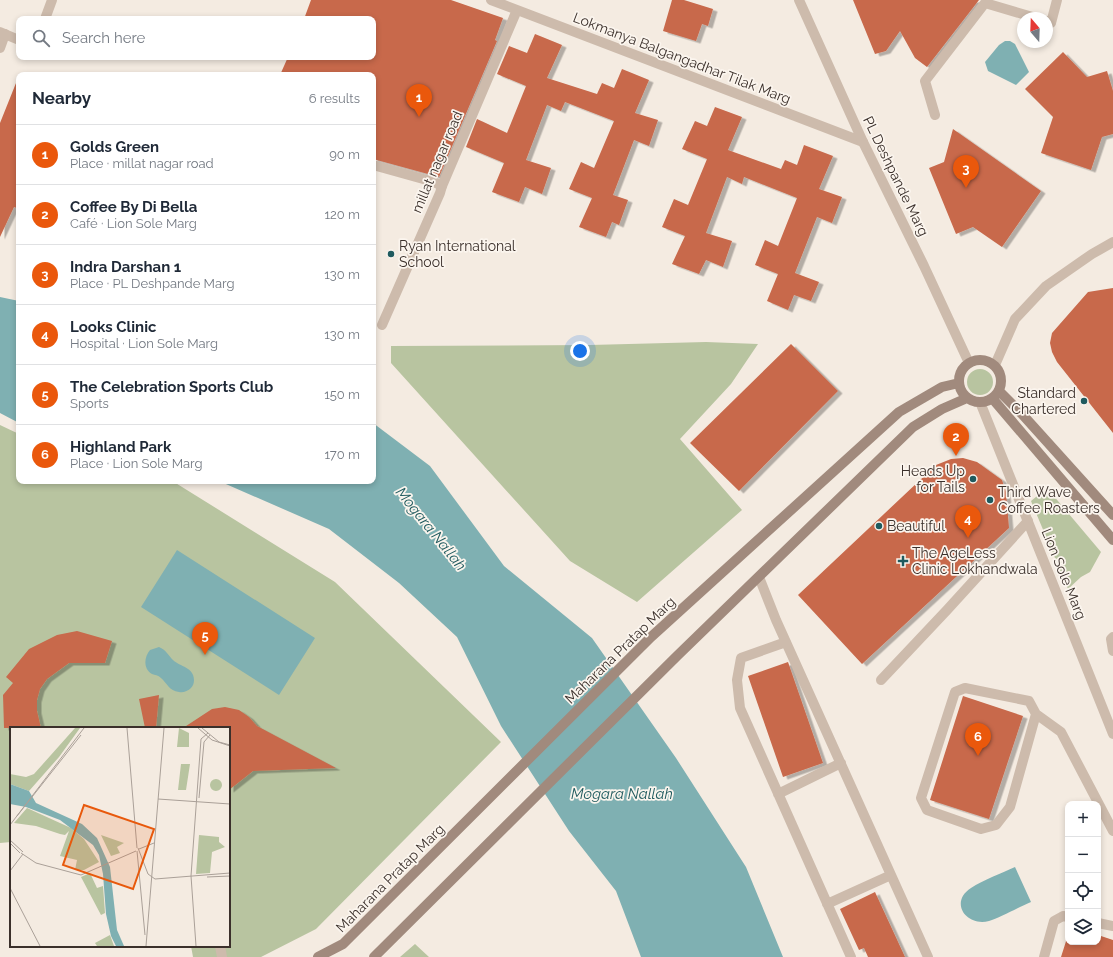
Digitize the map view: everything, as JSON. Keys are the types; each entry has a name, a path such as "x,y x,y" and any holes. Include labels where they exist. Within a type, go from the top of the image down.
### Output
{"main road":[{"path":"977,360 986,361 994,365 1000,373 1001,382 996,394 986,401 972,401 967,398 961,389 959,383 962,370 969,363 977,360"},
{"name":"Maharana Pratap Marg","path":"318,957 343,944 651,637 899,412 942,387 959,383"},
{"path":"996,394 1022,414 1113,515"},
{"path":"996,394 1113,540"},
{"path":"374,957 677,656 913,427 942,409 967,398"}],"street":[{"path":"46,16 52,0"},
{"name":"Lokmanya Balgangadhar Tilak Marg","path":"491,0 863,142"},
{"name":"PL Deshpande Marg","path":"799,0 863,142 924,266 969,363"},
{"path":"1053,15 1057,0"},
{"path":"935,115 925,81 985,3 1017,12"},
{"name":"millat nagar road","path":"382,325 440,193 517,10"},
{"path":"0,48 2,33 16,39"},
{"path":"376,166 434,182 442,186"},
{"path":"994,365 1015,319 1046,286 1092,254 1113,242"},
{"name":"Lion Sole Marg","path":"980,402 1113,734"},
{"path":"881,680 1028,521"},
{"path":"759,576 776,620 928,957"},
{"path":"1113,637 1111,639 1113,651"},
{"path":"786,642 741,658 737,680 740,708 851,957"},
{"path":"1036,714 1010,807 996,825 981,829 927,810 921,798 954,692 965,688 1029,701 1036,714 1061,732 1113,831"},
{"path":"778,794 841,763"},
{"path":"827,904 891,876"},
{"path":"1044,957 1054,921 1065,916"},
{"path":"1101,924 1113,926"},
{"path":"220,947 222,957"}],"green space":[{"path":"706,342 758,344 731,384 680,439 742,510 637,602 570,561 391,363 391,346 590,345"},
{"path":"980,369 989,373 993,382 989,391 980,395 971,391 967,382 971,373"},
{"path":"0,425 16,433 16,484 177,484 335,582 501,742 316,929 261,957 193,957 191,947 230,947 230,727 10,727 10,842 0,843"},
{"path":"1047,488 1101,552 1090,572 1081,577 1068,589 1031,501"},
{"path":"415,944 429,957 400,957"}],"water":[{"path":"1005,41 1010,41 1015,44 1029,72 1016,85 988,71 985,62 999,45"},
{"path":"0,297 16,300 16,421 0,413"},
{"name":"Mogara Nallah","path":"376,425 430,466 504,566 592,638 676,758 746,867 783,957 641,957 616,891 569,831 501,726 457,637 399,583 329,529 226,484 376,484"},
{"path":"177,550 315,638 279,695 141,607"},
{"path":"159,647 173,660 192,672 194,681 190,689 185,692 173,690 160,677 149,672 145,663 148,653 150,650"},
{"path":"1015,867 1031,902 989,921 981,922 967,917 961,906 961,900 965,894 981,882"}],"building":[{"path":"311,0 451,0 503,18 495,40 497,41 439,177 376,160 376,72 281,72 287,60 376,60 376,16 305,16"},
{"path":"672,0 684,0 713,9 708,26 702,24 696,41 663,31"},
{"path":"853,0 979,0 927,67 915,58 900,31 886,51 875,54"},
{"path":"535,34 562,45 547,78 597,94 602,83 614,88 622,69 649,80 635,113 658,120 649,146 634,140 613,195 628,200 619,225 612,222 606,237 579,227 592,198 569,189 581,162 594,168 614,121 565,102 561,111 547,105 526,160 551,168 542,194 525,187 519,202 492,192 504,163 466,147 477,119 507,133 526,86 497,74 509,46 527,53"},
{"path":"1063,52 1087,77 1107,71 1113,91 1113,134 1102,137 1091,170 1041,153 1053,117 1025,89"},
{"path":"16,83 16,208 14,207 0,237 0,123"},
{"path":"715,107 742,117 728,150 781,169 785,160 797,165 804,145 833,156 819,189 842,197 832,223 817,217 795,273 819,282 811,301 794,295 788,310 767,301 778,274 755,265 765,240 778,246 797,198 744,177 742,184 727,177 706,233 732,241 723,267 706,260 699,274 672,264 685,236 662,227 674,199 688,205 707,159 682,149 695,121 707,126"},
{"path":"953,129 1041,191 1002,247 973,227 956,234 929,168 944,162"},
{"path":"1113,288 1113,433 1057,362 1052,352 1050,343 1052,333 1088,292"},
{"path":"791,344 838,391 739,491 690,443"},
{"name":"The AgeLess Clinic Lokhandwala","path":"963,458 977,462 1002,480 1006,492 1009,528 862,664 798,595 936,465 951,459"},
{"path":"77,631 112,641 105,663 69,663 47,679 40,689 37,700 37,711 41,727 4,728 3,695 13,683 6,677 29,649 57,635"},
{"path":"788,662 823,763 783,777 748,676"},
{"path":"159,695 156,727 145,727 139,699"},
{"path":"963,696 1023,716 989,819 930,800"},
{"path":"225,707 239,710 249,717 257,726 336,768 253,771 230,789 230,727 185,727 212,709"},
{"path":"875,892 905,957 868,957 864,948 859,950 840,909"},
{"path":"1101,936 1113,940 1113,957 1061,957 1065,944 1101,945"}],"place":[{"name":"Golds Green","path":"419,117"},
{"name":"Indra Darshan 1","path":"966,188"},
{"name":"Ryan International School","path":"391,254"},
{"name":"Standard Chartered","path":"1084,401"},
{"name":"Coffee By Di Bella","path":"956,456"},
{"name":"Heads Up for Tails","path":"973,479"},
{"name":"Third Wave Coffee Roasters","path":"990,500"},
{"name":"Beautiful","path":"879,526"},
{"name":"Looks Clinic","path":"968,538"},
{"name":"The AgeLess Clinic Lokhandwala","path":"903,561"},
{"name":"The Celebration Sports Club","path":"205,655"},
{"name":"Highland Park","path":"978,756"}]}
